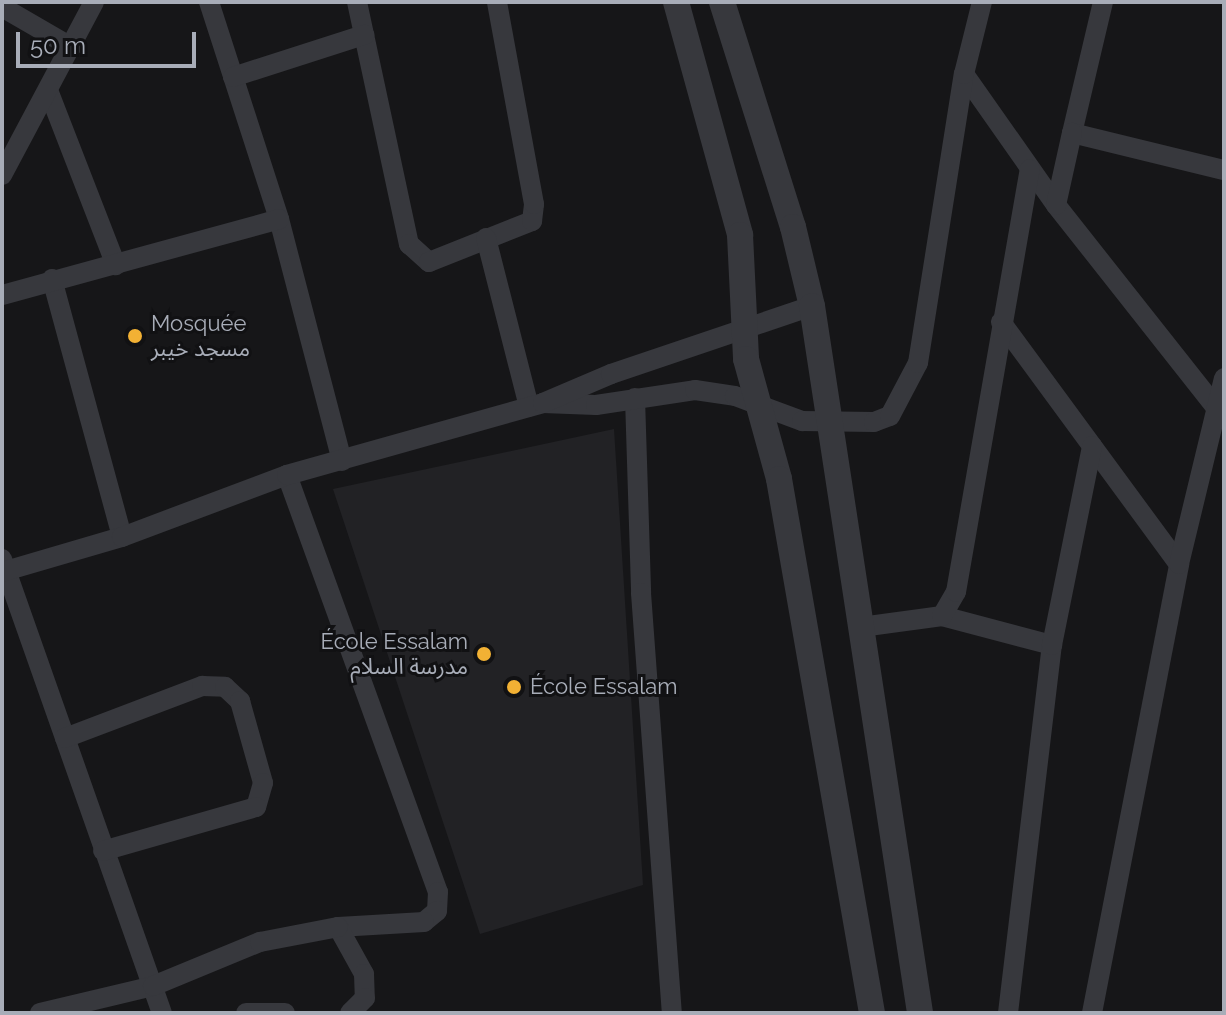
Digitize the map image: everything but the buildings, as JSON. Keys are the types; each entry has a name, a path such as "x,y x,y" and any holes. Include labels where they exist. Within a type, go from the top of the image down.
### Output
{"street":[{"path":"2,175 94,2"},
{"path":"209,2 279,219 342,461"},
{"path":"357,2 409,244 429,262 532,221 534,204 497,2"},
{"path":"676,2 740,235 746,359 779,479 872,1013"},
{"path":"722,2 789,214 812,306 920,1013"},
{"path":"536,405 583,406 709,391 787,418 874,422 890,416 918,363 964,74 982,2"},
{"path":"1056,205 1103,2"},
{"path":"2,7 71,47"},
{"path":"233,77 364,35"},
{"path":"964,74 1056,205 1221,413"},
{"path":"48,90 116,265"},
{"path":"1072,133 1224,170"},
{"path":"942,616 956,592 1030,169"},
{"path":"2,295 279,219"},
{"path":"486,238 536,405"},
{"path":"52,279 122,537"},
{"path":"162,1013 4,567 122,537 287,475 536,405 588,382 812,306"},
{"path":"1001,322 1179,564"},
{"path":"1092,1013 1179,564 1221,413 1224,378"},
{"path":"635,398 641,593 672,1013"},
{"path":"1008,1013 1052,645 1092,446"},
{"path":"40,1013 153,986 260,942 338,927 424,922 437,911 438,892 287,475"},
{"path":"861,627 942,616 1052,645"},
{"path":"65,738 202,686 225,687 240,701 263,783 263,796 256,807 103,851"},
{"path":"338,927 364,974 365,998 350,1013"},
{"path":"246,1013 285,1013"}],"shaded area":[{"name":"École Essalam","path":"614,429 643,885 480,934 333,489"}],"place":[{"name":"Mosquée مسجد خيبر","path":"135,336"},
{"name":"École Essalam مدرسة السلام","path":"484,654"},
{"name":"École Essalam","path":"514,687"}]}
